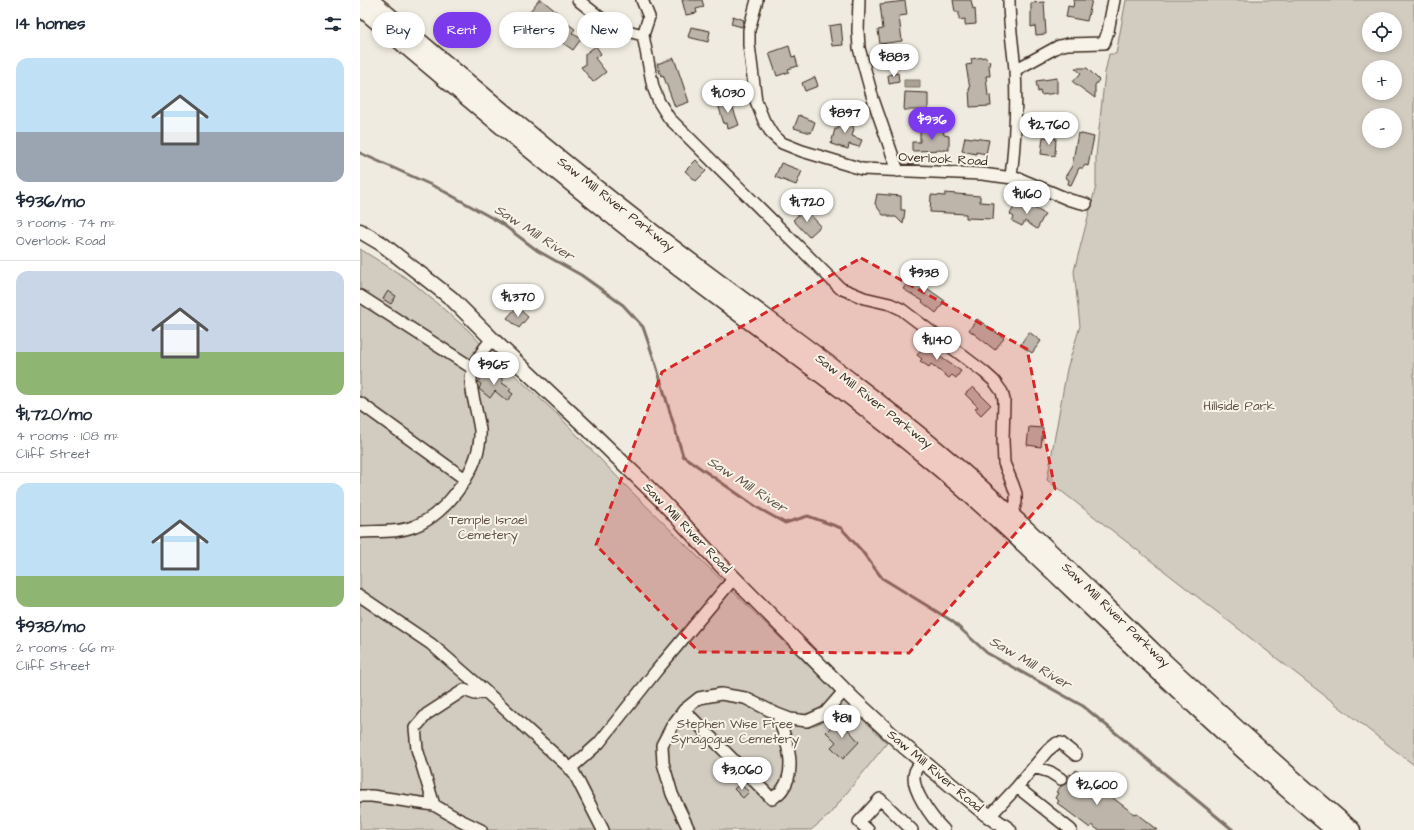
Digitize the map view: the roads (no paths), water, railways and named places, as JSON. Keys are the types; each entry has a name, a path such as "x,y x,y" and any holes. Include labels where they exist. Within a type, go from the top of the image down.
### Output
{"highway":[{"name":"Saw Mill River Parkway","path":"370,0 571,169 706,274 884,407 942,453 1012,515 1212,706 1352,830"},
{"name":"Saw Mill River Parkway","path":"360,7 490,118 582,193 705,288 877,417 935,464 1001,522 1201,712 1334,830"}],"main road":[{"name":"Saw Mill River Road","path":"360,231 382,244 451,298 662,501 734,578 895,738 1009,830"}],"street":[{"path":"578,0 612,27 643,35"},
{"path":"642,0 649,17 643,35 653,87 658,102 669,118 840,288 864,298 890,304 901,309 984,372 994,381 1002,392 1004,400 1004,463 1016,494 1016,502 1012,515"},
{"name":"Overlook Road","path":"757,0 749,30 749,45 756,101 764,121 772,134 782,143 802,151 862,169 982,174 1011,177 1020,179 1070,200 1086,204"},
{"path":"859,0 859,48 873,99 898,171"},
{"path":"1009,0 1009,19 1015,70 1015,139 1011,177"},
{"path":"1015,70 1059,46 1068,44 1104,43 1114,0"},
{"path":"360,296 474,369"},
{"path":"360,532 401,530 414,527 425,522 440,511 455,496 477,455 479,445 480,430 470,380 476,362 492,339"},
{"path":"360,403 465,479"},
{"path":"570,769 599,743 657,670 734,578"},
{"path":"360,596 431,644 573,771 603,830"},
{"path":"434,805 417,749 415,728 428,714 464,690 476,694 485,691"},
{"path":"689,830 672,794 663,763 662,745 672,726 684,710 699,698 721,694 745,698 790,719 807,721 825,713 845,690"},
{"path":"684,710 772,799 782,790 790,771 787,744 777,714"},
{"path":"990,816 1018,787 1047,751 1057,743 1061,743 1076,755"},
{"path":"922,761 915,772 914,781 926,807 944,830"},
{"path":"1034,767 1050,772 1061,779"},
{"path":"1018,787 1071,830"},
{"path":"360,796 372,796 434,805 481,830"},
{"path":"868,830 859,822 880,799 912,830"}],"waterway":[{"name":"Saw Mill River","path":"360,153 438,188 501,223 538,251 581,275 623,305 643,327 683,456 758,508 785,523 808,516 841,528 861,550 882,578 952,621 987,653 1083,706 1233,830"}],"park label":[{"name":"Hillside Park","path":"1239,406"},
{"name":"Temple Israel Cemetery","path":"488,528"},
{"name":"Stephen Wise Free Synagogue Cemetery","path":"735,732"}]}
